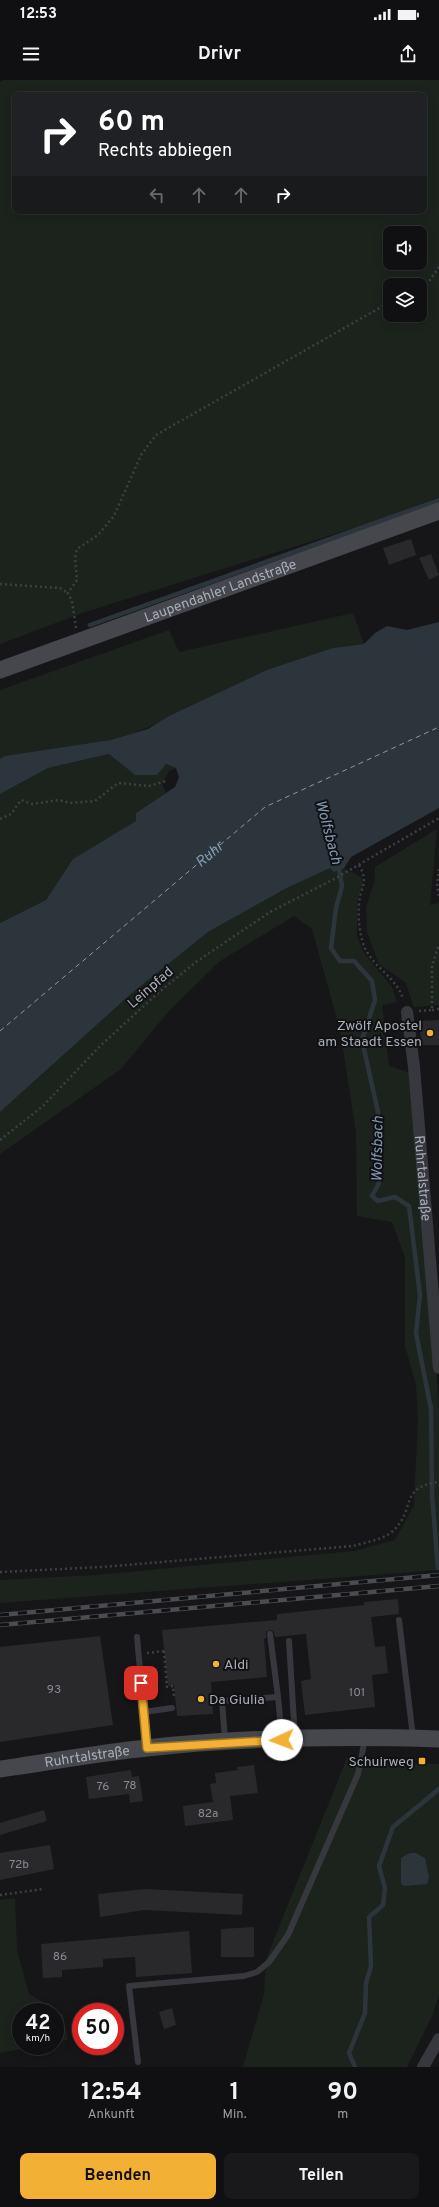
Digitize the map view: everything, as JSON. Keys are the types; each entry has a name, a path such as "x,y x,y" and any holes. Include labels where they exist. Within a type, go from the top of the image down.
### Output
{"main road":[{"name":"Laupendahler Landstraße","path":"0,670 439,511"},
{"name":"Ruhrtalstraße","path":"0,1769 147,1748 225,1742 439,1739"}],"street":[{"name":"Ruhrtalstraße","path":"407,1012 414,1067 439,1368"},
{"path":"423,2067 439,2039"}],"lane":[{"path":"399,1620 413,1739"},
{"path":"270,1634 278,1697 288,1740"},
{"path":"137,1637 147,1748"},
{"path":"288,1740 289,1641"},
{"path":"225,1742 222,1701 278,1697"},
{"path":"144,1712 172,1708"},
{"path":"138,2062 129,1986 244,1976 257,1972 268,1962 288,1935 358,1774 365,1739"}],"path":[{"path":"427,282 430,280 439,267"},
{"path":"68,593 77,580 75,558 77,549 98,535 114,516 141,455 156,435 383,306"},
{"path":"0,584 60,588 68,593 72,601 78,642"},
{"path":"0,819 11,814 21,800 32,804 59,800 70,803 95,801 118,783 149,786 166,781"},
{"path":"439,818 359,865 365,880 360,902 360,933 364,945 376,965 400,989 407,1012 439,1009"},
{"name":"Leinpfad","path":"0,1140 43,1106 99,1047 176,977 270,912 359,865"},
{"path":"439,869 437,886 439,897"},
{"path":"432,1010 432,966 439,944"},
{"path":"0,1572 102,1566 353,1546 384,1536 394,1530 405,1514 417,1488 423,1484 439,1482"},
{"path":"138,1654 164,1651 167,1687 173,1686 175,1700"},
{"path":"0,1895 44,1889"}],"shaded area":[{"path":"4,80 439,80 439,497 370,523 85,612 0,644 0,82"},
{"path":"353,613 364,644 333,648 167,717 149,727 129,735 89,745 6,756 0,759 0,690 169,630 179,652"},
{"path":"109,754 135,775 166,764 176,768 169,771 162,784 166,793 136,813 137,821 73,859 46,900 0,923 0,794 48,768"},
{"path":"437,829 430,905 439,903 439,1005 414,1007 406,983 379,964 367,932 366,907 375,880 375,867"},
{"path":"330,868 334,872 344,868 361,877 363,884 357,901 357,937 364,953 392,987 397,1002 382,1005 389,1066 410,1073 439,1407 439,1570 0,1603 0,1580 96,1575 354,1551 395,1540 414,1505 418,1419 416,1385 405,1346 405,1257 392,1222 357,1216 356,1132 340,1030 312,929 294,916 220,961 169,1011 121,1069 0,1154 0,1112 132,993 208,932 285,889"},
{"path":"347,1758 372,1763 439,1764 439,1995 433,2014 407,2067 243,2067 264,1994 266,1959"},
{"path":"15,1898 17,1950 29,1994 44,2003 12,2003 12,2051 0,2053 0,1900"},
{"path":"64,2020 68,2040 64,2041"}],"water":[{"name":"Ruhr","path":"439,622 439,808 351,857 344,868 334,872 330,868 285,889 208,932 132,993 0,1112 0,923 46,900 73,859 136,821 136,813 175,787 179,777 176,768 166,764 157,775 135,775 109,754 48,768 0,794 0,759 5,756 111,740 148,729 167,717 267,670 333,648 364,644 375,633 387,626 407,630"},
{"path":"410,1853 416,1853 425,1858 429,1877 427,1884 404,1886 401,1884 401,1858"}],"building":[{"path":"411,539 416,555 389,565 383,548"},
{"path":"431,554 439,575 429,580 419,558"},
{"name":"Zwölf Apostel am Staadt Essen","path":"439,1020 439,1045 421,1045 420,1021"},
{"path":"398,1599 399,1614 371,1617 375,1647 385,1646 388,1673 372,1675 375,1707 305,1715 301,1681 311,1679 306,1634 275,1637 274,1632 270,1630 266,1632 266,1638 264,1639 267,1677 211,1682 213,1714 177,1716 174,1685 168,1686 162,1630 277,1620 277,1614 364,1605 364,1602"},
{"path":"100,1636 113,1725 0,1742 0,1647"},
{"path":"254,1765 258,1793 230,1796 233,1820 185,1826 183,1806 213,1802 210,1784 216,1783 215,1773 238,1770 237,1767"},
{"path":"131,1770 132,1777 139,1776 143,1801 130,1803 129,1794 89,1799 86,1777"},
{"path":"44,1810 47,1821 0,1835 0,1823"},
{"path":"50,1845 54,1869 0,1880 0,1853"},
{"path":"145,1889 243,1894 242,1915 144,1910 100,1917 98,1894"},
{"path":"254,1927 254,1957 221,1957 221,1929"},
{"path":"189,1931 192,1973 136,1977 135,1957 103,1959 103,1967 62,1970 62,1977 43,1978 41,1944"},
{"path":"172,2008 176,2025 164,2029 159,2012"}],"waterway":[{"path":"90,625 439,500"},
{"name":"Wolfsbach","path":"338,864 342,886 336,908 331,948 340,961 354,961 372,981 375,1000 362,1040 378,1112 379,1183 372,1196 378,1201 395,1197 409,1206 420,1295 416,1333 431,1409 432,1494 438,1568"},
{"name":"Wolfsbach","path":"355,2067 349,2053 365,2013 366,1983 371,1966 369,1917 383,1905 385,1888 379,1866 393,1827 439,1789"}],"ferry route":[{"path":"0,1031 265,807 439,727"}],"railway":[{"path":"0,1615 439,1575"},
{"path":"0,1625 439,1586"}],"place":[{"name":"Zwölf Apostel am Staadt Essen","path":"430,1033"},
{"name":"Aldi","path":"216,1664"},
{"name":"Da Giulia","path":"201,1699"},
{"name":"Schuirweg","path":"422,1761"}],"route":[{"path":"141,1683 147,1748 225,1742 282,1740"}]}
